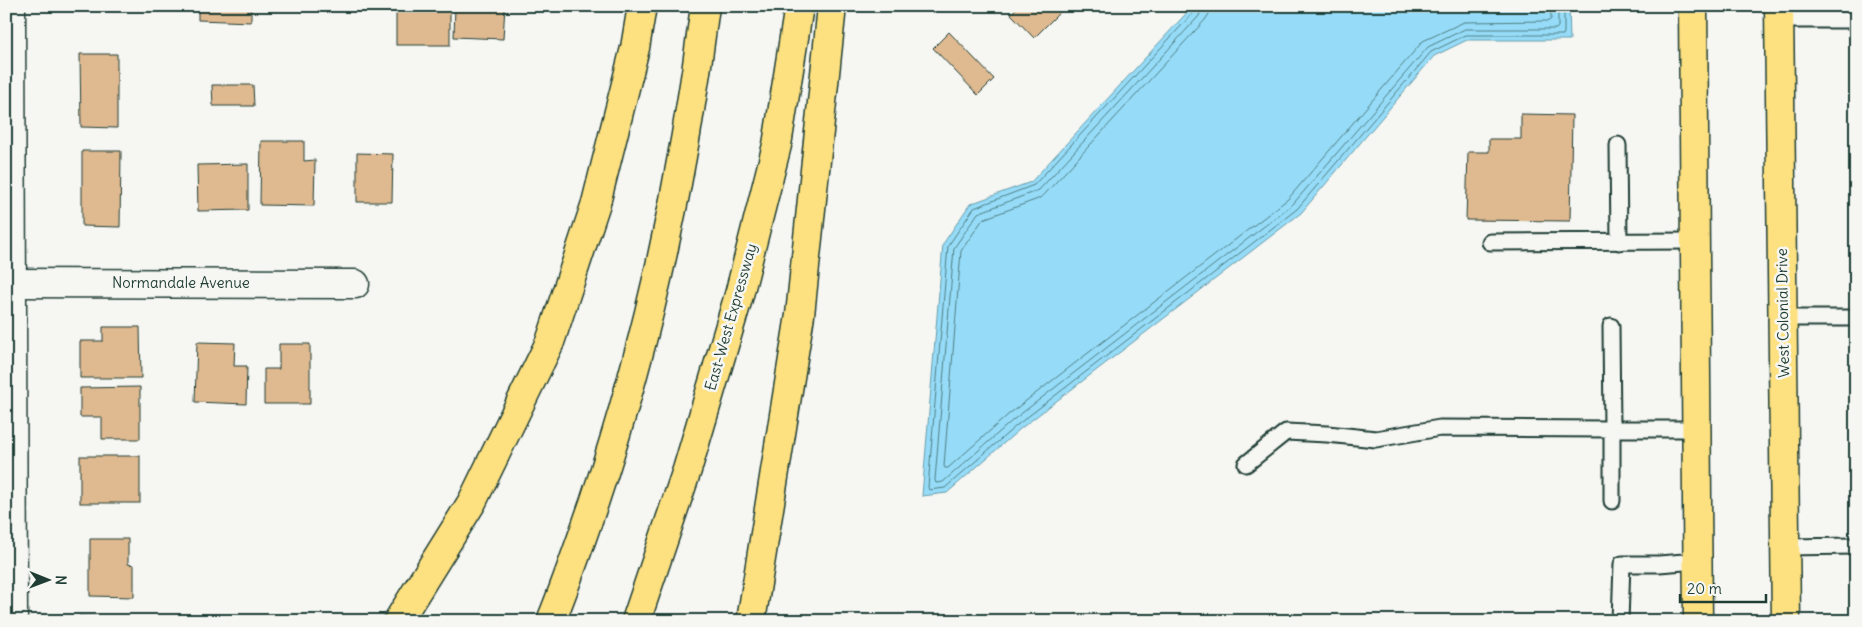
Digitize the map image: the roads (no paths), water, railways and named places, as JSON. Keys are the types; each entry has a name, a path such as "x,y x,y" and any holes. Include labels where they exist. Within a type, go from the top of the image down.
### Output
{"highway":[{"path":"398,621 472,502 550,342 596,203 635,48 642,6"},
{"path":"551,621 566,585 618,430 660,268 696,82 705,6"},
{"name":"East-West Expressway","path":"636,621 687,470 739,295 777,145 799,6"},
{"path":"751,621 800,315 832,6"},
{"path":"1693,6 1698,621"},
{"name":"West Colonial Drive","path":"1779,13 1786,621"}],"street":[{"path":"11,6 9,283 13,621"},
{"name":"Normandale Avenue","path":"9,283 355,284"}],"lane":[{"path":"1779,13 1856,20"},
{"path":"1618,146 1619,242"},
{"path":"1490,242 1695,241"},
{"path":"1783,318 1856,318"},
{"path":"1611,326 1612,501"},
{"path":"1246,464 1286,432 1376,439 1440,428 1696,429"},
{"path":"1785,547 1856,546"},
{"path":"1620,621 1622,564 1697,561"}],"water":[{"path":"1193,6 1569,6 1570,40 1467,40 1434,56 1301,213 1020,429 947,493 922,496 943,244 970,204 1031,182"}]}
